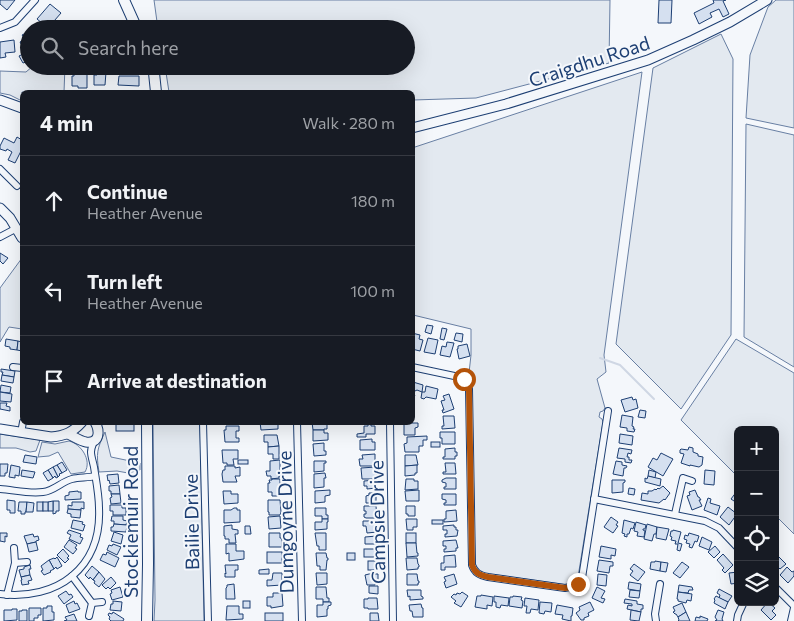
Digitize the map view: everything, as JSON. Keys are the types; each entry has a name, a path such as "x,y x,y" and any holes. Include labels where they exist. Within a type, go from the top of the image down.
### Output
{"main road":[{"path":"124,0 133,20"},
{"name":"Craigdhu Road","path":"415,127 506,104 648,60 730,22 767,0"},
{"path":"154,75 156,90"},
{"path":"0,100 20,107"},
{"path":"0,208 20,234"},
{"path":"0,429 51,437 68,434 80,425"},
{"path":"80,425 78,435 87,441"},
{"path":"68,434 87,441 96,438 99,432 96,425"},
{"name":"Stockiemuir Road","path":"146,621 148,564 147,425"}],"street":[{"path":"0,28 15,22 34,0"},
{"path":"0,169 17,186"},
{"path":"0,237 17,228"},
{"path":"13,366 20,368"},
{"path":"415,368 464,379 469,388 472,565 479,575 565,588 578,584 582,578 608,411"},
{"path":"21,433 22,425"},
{"name":"Bailie Drive","path":"203,425 208,621"},
{"name":"Dumgoyne Drive","path":"297,425 302,621"},
{"name":"Campsie Drive","path":"390,425 393,621"},
{"path":"14,548 16,563 3,594 33,594 61,584 72,576 92,551 99,527 99,506 91,452 87,441"},
{"path":"0,489 36,493 50,491 63,482 72,479 95,476"},
{"path":"675,514 683,478 692,481"},
{"path":"594,498 706,521 719,528 734,544"},
{"path":"16,563 27,562"},
{"path":"72,576 92,603 89,616"},
{"path":"656,621 655,614 660,584"},
{"path":"779,591 794,607 791,621"},
{"path":"92,603 102,602"},
{"path":"737,621 742,606"}],"shaded area":[{"path":"154,0 610,0 609,63 476,98 415,100 415,90 169,90 166,75 415,75 415,20 157,20"},
{"path":"776,0 794,0 794,128 746,118 750,55 768,7"},
{"path":"721,34 733,59 731,335 681,409 616,344 653,68"},
{"path":"0,71 20,72 20,75 65,75 64,90 20,90 20,100 0,93"},
{"path":"642,72 604,355 606,372 597,379 605,408 600,412 599,417 603,422 578,577 575,582 568,585 482,573 476,568 472,396 469,373 471,329 415,315 415,147"},
{"path":"746,124 794,135 794,367 744,337"},
{"path":"20,261 20,329 9,327 0,342 0,288"},
{"path":"736,339 794,373 794,534 779,519 779,426 734,426 734,473 681,420"},
{"path":"153,425 200,425 204,621 154,621"},
{"path":"105,432 111,457 140,463 140,470 128,473 117,471 99,472 98,451"},
{"path":"0,434 40,440 36,451 0,448"},
{"path":"69,441 78,445 84,453 87,463 85,472 71,474 58,452 49,456 38,457 42,442 55,444"}],"building":[{"path":"0,0 15,0 7,10 0,4"},
{"path":"659,0 672,0 671,23 658,23"},
{"path":"713,0 726,0 723,1 729,14 723,17 719,9 710,13 712,17 699,24 694,13 714,3"},
{"path":"50,4 61,13 55,20 37,19"},
{"path":"14,40 15,52 5,53 6,57 0,58 0,42"},
{"path":"87,75 87,88 72,86 72,76"},
{"path":"94,75 106,75 105,85 94,85"},
{"path":"119,76 139,76 139,86 118,85"},
{"path":"17,137 20,139 20,153 15,163 8,160 12,152 7,149 6,151 0,149 4,138 14,143"},
{"path":"0,253 8,258 3,264 0,261"},
{"path":"427,325 433,326 431,334 425,332"},
{"path":"442,328 447,329 444,340 440,339"},
{"path":"456,333 463,334 462,342 454,340"},
{"path":"415,334 420,335 419,339 423,340 420,351 415,350"},
{"path":"428,338 438,340 435,354 424,352"},
{"path":"6,339 18,341 17,350 5,346"},
{"path":"18,341 20,342 20,351 17,350"},
{"path":"447,342 454,343 450,357 440,355 442,346 446,347"},
{"path":"467,344 470,356 459,359 458,346"},
{"path":"1,369 15,371 14,377 2,375"},
{"path":"2,375 14,377 13,383 1,381"},
{"path":"415,383 423,385 422,392 415,391"},
{"path":"1,385 11,387 10,393 0,392"},
{"path":"426,386 438,389 436,399 421,398"},
{"path":"0,392 12,394 11,402 0,401"},
{"path":"449,394 454,409 443,413 441,401 445,400 443,396"},
{"path":"632,397 633,400 636,399 638,408 625,412 621,400"},
{"path":"0,403 7,403 6,406 10,407 10,411 0,409"},
{"path":"640,410 646,411 645,418 638,417"},
{"path":"622,415 633,417 632,426 635,429 634,432 620,427"},
{"path":"443,416 454,416 455,428 442,429 442,426 444,426"},
{"path":"415,423 418,423 418,427 415,428 415,435 404,435 404,425 415,425"},
{"path":"116,425 134,425 134,431 116,431"},
{"path":"260,425 278,425 278,429 261,430"},
{"path":"312,425 327,425 327,429 313,430"},
{"path":"226,426 239,426 239,431 236,431 236,438 239,438 239,442 225,442 224,430 226,430"},
{"path":"364,426 375,426 375,434 357,437 357,434 364,433"},
{"path":"313,430 324,430 324,433 328,433 328,440 313,441"},
{"path":"440,432 455,432 455,444 442,444"},
{"path":"620,434 633,436 632,445 619,443"},
{"path":"264,435 277,435 279,446 268,447 268,442 264,442"},
{"path":"427,436 427,440 423,440 423,446 419,446 419,452 405,452 404,444 407,443 407,437"},
{"path":"372,439 372,442 375,442 375,450 360,450 360,440"},
{"path":"431,442 440,442 440,447 431,447"},
{"path":"324,443 326,455 314,456 313,444"},
{"path":"279,446 279,459 273,459 273,454 268,454 268,447"},
{"path":"689,447 693,448 693,452 698,454 698,456 703,457 702,465 699,467 681,463 684,454 680,453 680,450 688,450"},
{"path":"455,448 457,456 455,456 455,459 443,459 445,457 445,449"},
{"path":"619,448 632,450 631,454 628,453 627,457 629,457 629,460 632,460 631,463 625,462 625,459 617,458"},
{"path":"222,450 238,450 238,459 233,459 234,465 223,463"},
{"path":"661,453 673,459 663,476 648,467 653,458 657,460"},
{"path":"375,454 373,466 360,466 359,459 363,459 362,455"},
{"path":"25,455 37,457 36,464 23,462"},
{"path":"405,455 416,455 418,465 405,466"},
{"path":"238,460 248,460 248,464 238,464"},
{"path":"280,460 280,476 279,478 271,479 271,476 267,476 266,471 270,471 270,461"},
{"path":"314,461 326,461 324,463 324,471 314,472"},
{"path":"616,461 622,462 622,465 627,466 624,468 623,476 613,474"},
{"path":"62,462 67,470 62,473 57,465"},
{"path":"445,463 455,463 456,474 443,474 443,472 446,472"},
{"path":"0,464 8,464 5,476 0,476"},
{"path":"11,465 20,467 19,476 15,475 15,478 9,477"},
{"path":"57,465 62,473 58,477 53,467"},
{"path":"417,465 417,473 415,475 405,476 405,466"},
{"path":"225,466 240,467 240,476 235,476 237,482 223,482 222,474"},
{"path":"53,467 58,477 56,478 55,476 53,478 48,470"},
{"path":"376,467 377,479 362,479 361,468"},
{"path":"22,470 35,472 33,478 21,476"},
{"path":"48,470 53,478 48,481 43,473"},
{"path":"649,470 656,472 655,478 648,476"},
{"path":"705,470 715,471 714,485 704,484"},
{"path":"325,473 324,487 314,488 314,474"},
{"path":"118,474 119,483 110,484 107,475"},
{"path":"648,476 661,479 660,486 645,482 645,478 647,479"},
{"path":"456,478 456,489 444,489 446,483 442,482 442,480"},
{"path":"272,479 280,479 280,496 272,496 272,492 268,492 268,483"},
{"path":"406,479 418,481 418,489 405,490"},
{"path":"376,480 376,488 367,489 367,486 364,486 364,481"},
{"path":"612,480 625,480 623,492 612,493"},
{"path":"119,485 120,494 111,494 109,486"},
{"path":"663,486 670,493 665,500 659,503 641,500 642,493 648,494 648,491 659,489"},
{"path":"629,488 635,489 634,495 628,494"},
{"path":"330,490 330,495 325,496 325,502 315,503 315,491"},
{"path":"419,490 419,501 406,501 405,491"},
{"path":"695,490 702,506 692,510 687,496 690,495 689,492"},
{"path":"223,491 231,491 231,494 238,494 238,503 224,504"},
{"path":"69,492 81,492 81,499 65,500 65,496 69,495"},
{"path":"369,493 376,495 376,503 366,503 366,496"},
{"path":"111,494 120,494 121,503 111,504"},
{"path":"442,494 456,494 456,505 444,505 446,500 442,499"},
{"path":"708,498 711,499 710,503 720,506 717,515 704,510"},
{"path":"7,500 15,501 15,513 10,513 10,510 7,510"},
{"path":"268,500 280,500 280,515 269,515"},
{"path":"53,501 59,501 59,511 53,514"},
{"path":"53,501 53,511 48,511 48,502"},
{"path":"19,502 27,502 25,514 21,514 21,511 18,511"},
{"path":"27,502 34,503 33,512 26,512"},
{"path":"37,502 43,502 43,511 37,511"},
{"path":"43,502 48,502 48,511 43,511"},
{"path":"72,502 84,502 84,509 68,509 68,505 72,506"},
{"path":"110,505 122,505 122,508 126,508 126,515 113,515 113,511 110,511"},
{"path":"364,506 376,506 377,518 364,517 366,511 364,511"},
{"path":"406,506 415,506 415,516 408,516 406,514"},
{"path":"728,507 734,512 734,518 729,525 720,517"},
{"path":"234,508 240,510 240,522 224,523 224,510"},
{"path":"315,508 326,508 328,519 322,519 322,516 315,516"},
{"path":"68,509 81,510 80,518 71,517 71,514 67,513"},
{"path":"456,510 457,521 444,522 446,511"},
{"path":"112,516 123,516 123,520 127,521 126,525 114,524 114,521 111,521"},
{"path":"280,516 281,528 269,529 268,517"},
{"path":"611,517 618,522 616,525 618,526 613,533 604,527"},
{"path":"322,519 328,519 327,529 315,530 315,522 322,522"},
{"path":"406,519 417,519 417,527 413,527 413,530 407,530"},
{"path":"73,520 83,522 82,524 85,525 83,531 71,528"},
{"path":"432,520 443,520 443,524 432,524"},
{"path":"624,520 635,523 627,537 622,533"},
{"path":"363,521 376,521 377,532 367,533 366,526 363,526"},
{"path":"636,522 646,525 645,529 643,529 645,531 644,537 637,536 638,532 634,531"},
{"path":"114,524 127,525 126,532 111,531 111,527"},
{"path":"647,524 657,527 652,541 644,539"},
{"path":"232,525 232,529 238,530 238,534 235,534 236,543 229,543 229,539 225,539 224,536 224,526"},
{"path":"454,525 456,530 458,530 457,536 445,537 447,530 443,530 443,526"},
{"path":"245,526 250,526 251,534 245,534"},
{"path":"657,527 669,529 666,540 656,538"},
{"path":"69,530 81,534 80,537 83,538 80,544 69,539 71,535 67,533"},
{"path":"671,531 681,532 678,543 682,544 680,551 677,550 678,544 675,544 676,541 671,540"},
{"path":"114,532 123,535 121,544 111,541"},
{"path":"0,533 7,533 5,542 0,541"},
{"path":"269,533 280,533 282,547 269,547"},
{"path":"315,533 326,533 326,550 319,550"},
{"path":"406,533 416,533 416,543 406,543"},
{"path":"689,533 699,536 692,548 689,547 690,544 686,543 687,540 684,539 685,535 688,536"},
{"path":"33,534 34,537 38,536 39,540 27,544 24,536"},
{"path":"377,536 379,544 365,544 365,537"},
{"path":"702,537 712,542 709,550 699,546"},
{"path":"69,540 77,545 75,548 77,549 73,554 64,547"},
{"path":"456,540 458,548 456,548 456,551 444,552 446,546 443,546 443,541"},
{"path":"36,542 38,550 29,552 27,544"},
{"path":"406,543 416,543 418,556 407,557"},
{"path":"113,544 121,547 117,555 107,550 109,545 112,546"},
{"path":"226,544 236,544 236,551 244,551 244,559 229,561 229,553 226,554"},
{"path":"601,546 616,549 615,556 611,555 611,559 599,557"},
{"path":"715,546 720,552 714,558 708,552"},
{"path":"63,549 69,556 65,563 57,555"},
{"path":"364,549 377,549 377,557 364,557"},
{"path":"107,552 119,558 115,567 100,560 103,554 106,555"},
{"path":"267,552 282,552 282,563 267,563"},
{"path":"316,553 326,553 328,560 326,570 320,570 320,566 317,566"},
{"path":"347,553 355,553 355,560 347,560"},
{"path":"723,554 733,565 725,573 722,570 724,568 717,560"},
{"path":"455,555 456,567 445,567 445,570 441,570 444,556"},
{"path":"57,557 62,566 54,569 49,560"},
{"path":"779,557 786,564 779,568"},
{"path":"406,558 417,558 418,569 407,570"},
{"path":"49,560 54,569 44,575 41,571 43,570 41,566"},
{"path":"599,560 613,562 609,573 597,571"},
{"path":"368,561 378,561 378,570 368,570"},
{"path":"651,562 661,562 660,571 650,569"},
{"path":"661,562 668,563 666,572 660,571"},
{"path":"682,562 689,567 680,578 673,573"},
{"path":"634,564 645,572 638,581 630,575 633,571 630,569"},
{"path":"30,565 30,575 21,577 19,570"},
{"path":"225,565 238,565 238,570 235,570 235,577 225,577"},
{"path":"92,566 99,572 93,580 85,575"},
{"path":"787,567 792,572 794,571 794,576 788,583 780,575"},
{"path":"269,569 269,574 259,574 259,570"},
{"path":"99,572 105,579 99,587 93,580"},
{"path":"734,572 734,584 731,584 729,573"},
{"path":"273,573 282,573 282,585 267,586 267,580 272,580"},
{"path":"316,573 327,573 327,584 317,585"},
{"path":"378,574 378,582 375,582 375,585 367,585 365,575"},
{"path":"407,574 417,574 418,585 407,585"},
{"path":"454,574 457,584 446,588 444,577"},
{"path":"598,574 607,575 606,586 597,585"},
{"path":"30,575 32,580 28,581 29,584 22,585 21,577"},
{"path":"111,577 116,583 110,589 108,587 106,589 102,585"},
{"path":"629,582 641,584 640,591 628,589"},
{"path":"234,584 235,599 226,599 227,585"},
{"path":"679,585 692,587 693,590 689,590 688,593 678,592"},
{"path":"369,586 378,586 378,594 369,593"},
{"path":"120,587 123,597 112,600 111,590"},
{"path":"316,587 326,587 329,602 323,602 323,599 316,599"},
{"path":"597,587 605,591 601,598 605,599 603,603 592,598"},
{"path":"719,589 732,596 728,602 719,598 720,595 717,593"},
{"path":"407,590 421,590 423,599 410,600"},
{"path":"630,590 640,591 639,598 629,597"},
{"path":"66,591 73,597 64,604 58,596"},
{"path":"462,592 468,596 461,607 454,603 456,601 451,597"},
{"path":"678,592 692,594 691,601 687,600 686,603 678,601"},
{"path":"273,593 282,593 283,606 271,608 271,606 267,606 267,597 273,597"},
{"path":"477,596 493,597 492,606 487,605 487,609 475,607"},
{"path":"494,596 509,598 508,606 501,605 500,608 496,607"},
{"path":"716,596 728,602 725,609 714,603"},
{"path":"510,597 522,597 522,608 509,606"},
{"path":"377,598 378,609 364,608 364,599"},
{"path":"525,598 539,600 538,610 531,609 530,613 526,613 527,606 524,606"},
{"path":"625,599 637,601 637,604 643,605 641,612 627,609 628,605 632,606 632,604 624,603"},
{"path":"74,601 80,609 69,613 66,605"},
{"path":"113,601 122,602 121,611 110,610"},
{"path":"243,601 250,601 250,608 243,608"},
{"path":"323,602 331,602 327,609 327,616 317,617 317,605 323,605"},
{"path":"540,602 552,603 551,612 539,613"},
{"path":"590,602 594,610 588,613 589,616 584,618 584,620 581,620 576,613 580,610 579,607"},
{"path":"682,603 686,612 678,617 673,612 675,611 673,607"},
{"path":"421,604 423,617 413,617 409,605"},
{"path":"557,605 573,608 571,621 562,619 563,615 555,614"},
{"path":"47,606 52,606 54,620 43,621 43,608 47,608"},
{"path":"227,606 239,606 239,614 243,614 243,619 226,620"},
{"path":"764,606 773,606 775,608 772,611 776,615 771,620 761,610"},
{"path":"29,608 41,608 41,615 38,615 38,618 34,618 34,621 29,621"},
{"path":"17,609 17,620 4,621 4,610"},
{"path":"27,610 27,621 19,621 19,611"},
{"path":"631,610 641,612 639,621 630,620"},
{"path":"718,610 724,612 723,621 715,621 717,620 715,617"},
{"path":"113,612 124,619 123,621 111,621 108,615"},
{"path":"686,612 690,621 678,621 678,617"},
{"path":"265,613 283,613 283,621 265,621"},
{"path":"370,613 378,613 379,621 370,621"},
{"path":"74,614 77,621 64,621 67,620 65,617"},
{"path":"700,616 708,619 707,621 695,621 696,617 700,618"}],"waterway":[{"path":"600,358 620,365 654,399"}],"route":[{"path":"464,379 469,388 472,565 476,573 488,577 565,588 578,584"}]}
